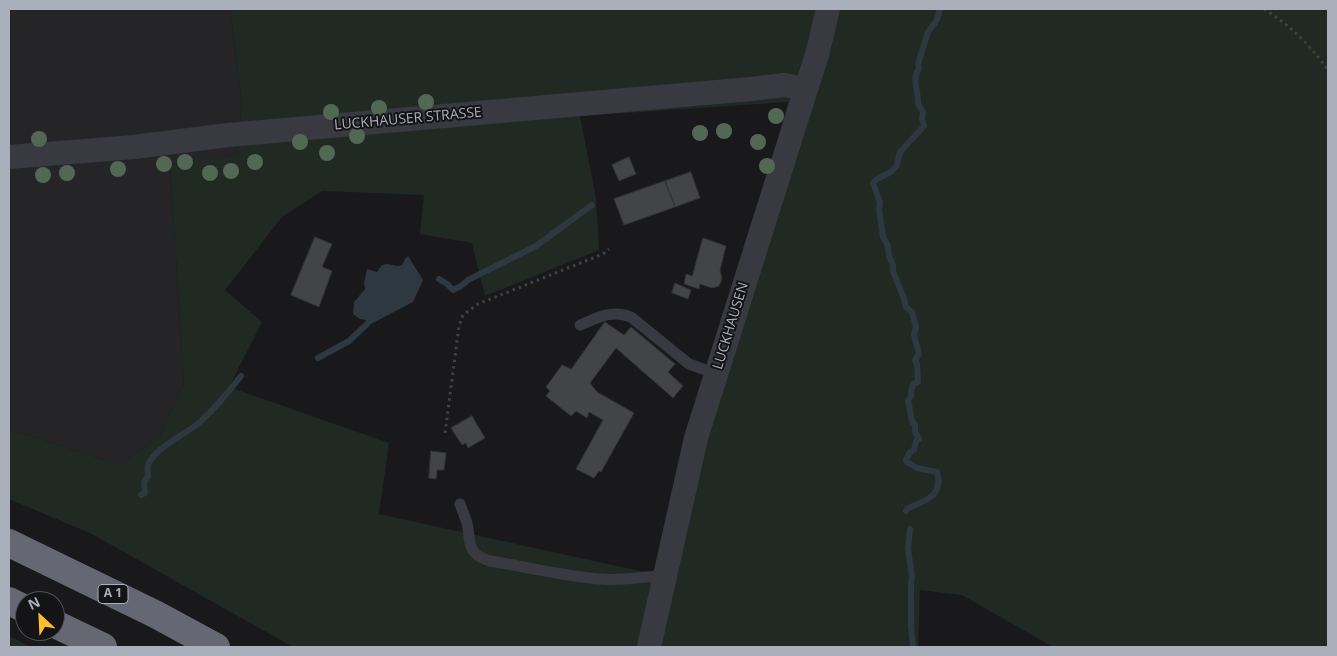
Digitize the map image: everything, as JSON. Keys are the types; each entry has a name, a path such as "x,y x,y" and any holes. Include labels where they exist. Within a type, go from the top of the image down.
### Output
{"highway":[{"name":"A 1","path":"9,543 155,614 216,647"},
{"path":"65,629 103,647"}],"street":[{"name":"LUCKHAUSEN","path":"649,647 696,438 806,89 828,9"},
{"name":"LUCKHAUSER STRASSE","path":"9,157 134,146 228,135 784,85 806,89"}],"lane":[{"path":"580,325 606,314 624,314 689,364 717,374"},
{"path":"460,504 467,523 468,543 481,558 600,579 631,580 648,576 666,576"}],"path":[{"path":"1264,9 1292,28 1328,70"},
{"path":"444,433 459,326 463,315 478,304 603,254 609,249"}],"shaded area":[{"path":"9,9 230,9 242,102 237,155 170,166 184,384 160,436 120,465 9,429"},
{"path":"230,9 1328,9 1328,647 1053,647 962,595 920,590 918,647 293,647 92,534 9,499 9,429 120,465 160,436 184,384 170,165 237,155 242,102","holes":["788,102 658,575 379,514 389,443 229,387 262,322 225,290 282,217 322,191 424,195 420,234 472,243 485,296 599,250 596,198 580,116"]},
{"path":"408,256 423,280 413,302 369,325 365,323 366,320 360,319 353,314 354,302 365,289 364,283 367,269 377,272 382,265 402,265"},
{"path":"9,636 15,639 15,641 31,647 9,647"}],"building":[{"path":"629,157 636,174 619,181 612,165"},
{"path":"691,172 700,198 675,207 665,181"},
{"path":"665,181 675,207 624,225 614,199"},
{"path":"315,237 332,244 322,267 332,271 319,307 291,295"},
{"path":"703,238 726,246 720,270 722,279 719,286 712,288 700,284 699,289 684,284 686,274 692,276"},
{"path":"675,283 691,290 688,299 672,293"},
{"path":"605,322 624,335 631,327 675,364 668,372 683,386 673,398 616,348 590,383 597,392 634,413 601,472 599,471 594,478 576,469 603,420 589,412 587,418 576,411 571,416 546,396 550,391 546,387 562,365 571,369"},
{"path":"472,416 485,438 468,448 466,443 462,445 451,428"},
{"path":"431,451 446,453 444,470 437,470 436,479 429,478"}],"waterway":[{"path":"906,511 908,508 932,496 936,492 939,480 937,472 917,468 906,460 910,452 914,450 916,441 919,439 915,432 915,425 908,401 913,384 918,382 915,360 919,354 914,335 916,327 912,312 906,307 893,271 888,246 883,237 879,209 880,202 873,183 891,172 897,165 900,152 924,126 923,112 918,104 915,81 928,32 937,20 940,9"},
{"path":"439,279 453,290 468,280 536,246 592,205"},
{"path":"318,358 349,341 367,324"},
{"path":"141,495 145,493 144,482 148,476 149,462 152,458 162,448 202,420 220,402 241,376"},
{"path":"910,529 908,549 912,577 911,627 913,647"}]}
